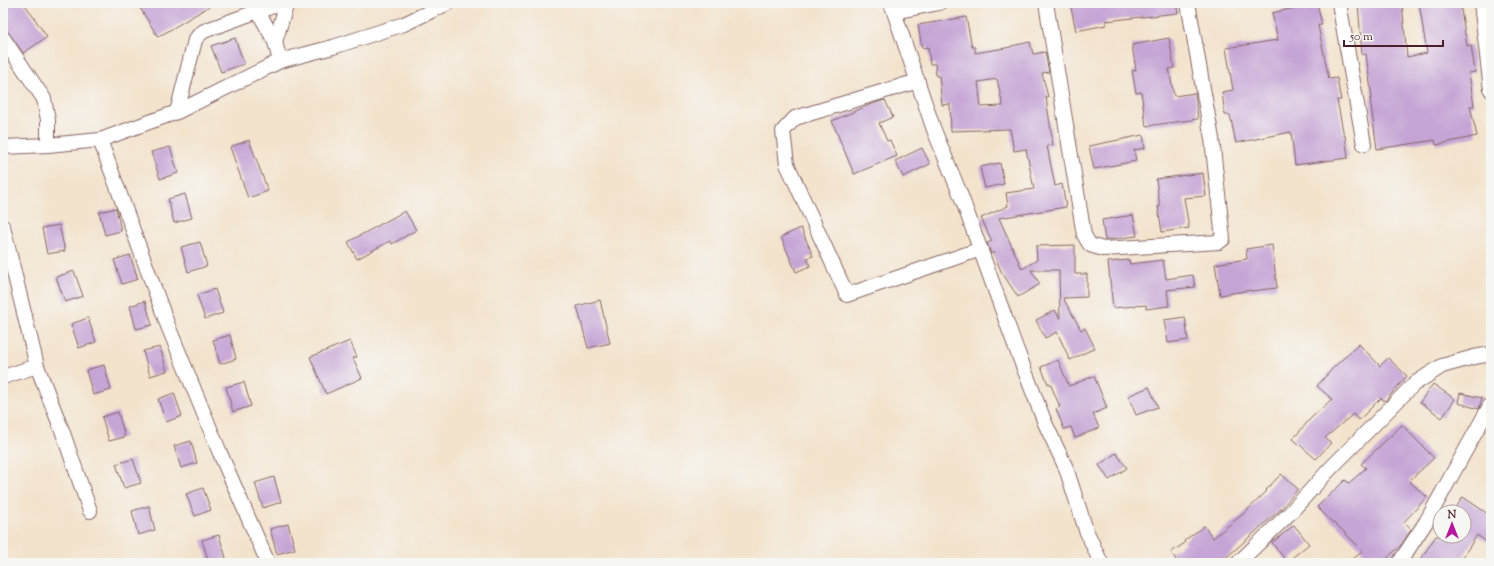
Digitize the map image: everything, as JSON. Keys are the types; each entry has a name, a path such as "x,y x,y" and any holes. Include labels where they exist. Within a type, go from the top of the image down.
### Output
{"street":[{"path":"177,112 195,40 199,35 204,31 283,3"},
{"path":"275,42 287,3"},
{"path":"3,147 48,146 100,140 177,112 280,61 333,47 404,24 448,3"},
{"path":"939,3 892,7 934,130 962,196 1016,348 1045,423 1066,468 1086,530 1101,563"},
{"path":"1046,3 1084,235 1090,245 1102,249 1219,242 1222,239 1212,139 1188,3"},
{"path":"1339,3 1364,144"},
{"path":"1481,3 1491,90"},
{"path":"258,11 275,42 280,61"},
{"path":"3,38 44,99 48,120 48,146"},
{"path":"918,81 796,118 783,131 787,164 847,294 981,249"},
{"path":"100,140 168,326 220,453 268,563"},
{"path":"3,227 37,366 63,433 90,511"},
{"path":"1238,563 1290,513 1328,471 1414,384 1442,366 1491,354"},
{"path":"3,377 37,366"},
{"path":"1399,563 1426,522 1491,404"}],"building":[{"path":"3,3 24,3 47,37 23,53 3,25"},
{"path":"137,3 215,3 158,37"},
{"path":"1070,3 1176,3 1178,13 1106,21 1106,25 1076,31"},
{"path":"1317,3 1322,25 1318,25 1329,79 1337,78 1341,100 1337,100 1344,136 1345,135 1348,158 1295,165 1291,132 1236,143 1230,115 1225,115 1222,92 1233,90 1226,48 1278,40 1272,13"},
{"path":"1358,3 1402,3 1407,57 1427,53 1419,3 1460,3 1467,46 1471,45 1475,72 1469,73 1474,106 1470,106 1477,136 1436,145 1435,140 1377,149 1366,54 1362,55"},
{"path":"966,17 972,47 975,47 975,53 1030,42 1033,54 1045,52 1049,72 1042,73 1048,97 1046,97 1053,145 1047,146 1055,186 1062,184 1066,207 999,218 1022,269 1037,260 1036,246 1075,245 1075,274 1087,274 1087,297 1063,298 1081,330 1085,328 1095,348 1070,360 1057,332 1045,338 1036,320 1055,310 1060,319 1059,270 1031,270 1040,284 1018,297 1001,271 993,252 991,254 987,243 992,241 981,218 1008,206 1006,193 1034,189 1026,149 1014,151 1010,129 951,131 950,104 942,105 939,76 936,76 935,64 930,64 928,47 922,48 918,25","holes":["997,79 1003,106 981,107 978,82"]},
{"path":"235,38 244,64 221,72 211,46"},
{"path":"1169,38 1174,68 1169,69 1174,96 1195,93 1198,119 1146,126 1141,92 1136,93 1132,71 1136,70 1132,45"},
{"path":"885,100 893,117 879,123 887,141 890,140 897,156 854,174 832,121 869,105"},
{"path":"1143,135 1145,148 1134,150 1136,161 1094,169 1089,146"},
{"path":"249,140 268,191 248,198 230,147"},
{"path":"170,147 178,173 160,179 151,152"},
{"path":"922,148 930,164 903,177 895,161"},
{"path":"1000,163 1004,184 985,188 980,167"},
{"path":"1203,173 1206,196 1184,198 1189,228 1162,232 1156,179"},
{"path":"185,194 192,218 174,223 168,199"},
{"path":"116,208 121,231 105,235 99,212"},
{"path":"405,211 416,230 392,244 390,241 357,259 348,242"},
{"path":"1133,215 1137,236 1105,240 1102,220"},
{"path":"59,225 65,251 47,254 42,228"},
{"path":"801,228 813,256 807,258 810,266 796,272 781,237"},
{"path":"200,242 207,266 188,272 181,247"},
{"path":"1272,245 1277,288 1220,295 1215,264 1247,259 1246,249"},
{"path":"130,255 138,279 122,284 114,260"},
{"path":"1129,260 1130,264 1163,260 1166,279 1193,275 1195,287 1167,290 1169,306 1146,309 1146,305 1113,308 1108,262"},
{"path":"74,271 83,296 65,302 56,277"},
{"path":"215,289 223,313 205,319 197,295"},
{"path":"600,300 610,343 588,348 577,306"},
{"path":"145,301 152,325 136,329 130,306"},
{"path":"1185,317 1188,340 1168,343 1164,320"},
{"path":"88,318 96,342 79,348 71,324"},
{"path":"230,335 236,359 220,364 213,340"},
{"path":"350,341 357,357 353,358 362,378 326,394 310,357"},
{"path":"1359,344 1380,366 1388,358 1407,376 1385,401 1381,398 1359,420 1353,414 1325,438 1331,443 1316,459 1293,439 1311,418 1332,399 1317,386 1334,367"},
{"path":"160,347 167,371 150,376 143,351"},
{"path":"1058,360 1069,386 1094,376 1107,408 1093,414 1099,428 1075,438 1071,427 1064,429 1056,409 1060,407 1050,383 1048,384 1041,367"},
{"path":"104,365 111,390 93,395 86,370"},
{"path":"244,382 251,406 233,412 226,387"},
{"path":"1433,384 1455,399 1442,418 1420,402"},
{"path":"1149,387 1158,407 1136,415 1128,396"},
{"path":"174,393 182,416 166,422 158,399"},
{"path":"1460,393 1482,398 1479,409 1458,403"},
{"path":"118,412 125,437 109,441 102,417"},
{"path":"1402,425 1434,458 1409,481 1427,497 1404,522 1411,530 1401,545 1382,563 1348,563 1363,551 1317,507 1345,480 1349,483 1366,468 1361,464"},
{"path":"191,441 197,463 181,468 174,446"},
{"path":"1116,453 1127,468 1109,480 1099,465"},
{"path":"133,459 141,483 124,488 116,464"},
{"path":"1281,474 1298,489 1280,510 1220,563 1178,563 1171,552 1185,543 1184,541 1204,526 1213,538 1243,514 1267,491 1266,490"},
{"path":"274,477 281,502 263,508 255,483"},
{"path":"203,488 211,510 195,516 186,494"},
{"path":"1463,497 1491,516 1491,545 1477,535 1472,543 1472,504 1458,504"},
{"path":"149,506 155,530 138,535 132,511"},
{"path":"288,524 295,549 277,554 270,529"},
{"path":"1294,525 1309,544 1287,562 1272,543"},
{"path":"219,535 226,558 209,563 202,540"},
{"path":"1432,542 1432,544 1471,544 1459,563 1418,563"}]}
